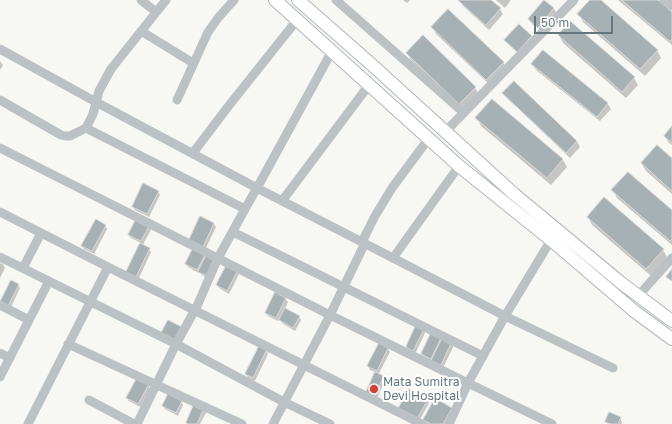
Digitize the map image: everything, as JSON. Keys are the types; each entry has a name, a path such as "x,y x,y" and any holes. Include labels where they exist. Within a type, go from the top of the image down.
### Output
{"street":[{"path":"141,0 156,12"},
{"path":"0,100 61,135 70,136 86,128 93,114 99,91 111,69 166,0"},
{"path":"177,100 193,63 211,28 234,0"},
{"path":"275,0 459,166 672,321"},
{"path":"298,0 514,194 555,236 634,311 672,339"},
{"path":"336,0 464,113"},
{"path":"445,132 574,0"},
{"path":"664,0 672,6"},
{"path":"193,153 297,20"},
{"path":"141,31 193,63"},
{"path":"0,49 256,188 505,316 613,368"},
{"path":"89,400 136,424 194,311 218,258 332,51"},
{"path":"282,201 370,85"},
{"path":"86,128 245,209"},
{"path":"273,424 330,315 375,216 392,188 429,138"},
{"path":"0,148 330,315 552,424"},
{"path":"393,258 459,166"},
{"path":"0,212 303,366 422,424"},
{"path":"233,232 483,356"},
{"path":"23,268 41,233"},
{"path":"449,424 468,384 505,316 555,236"},
{"path":"0,257 176,344 284,402 330,424"},
{"path":"638,296 672,258"},
{"path":"28,424 108,267"},
{"path":"0,377 49,281"},
{"path":"0,305 29,320"},
{"path":"68,344 242,424"},
{"path":"0,353 10,358"}],"building":[{"path":"458,0 491,0 501,8 486,25"},
{"path":"544,0 554,8 538,28 528,19"},
{"path":"590,0 601,0 658,50 640,69 577,14"},
{"path":"622,0 658,0 672,12 672,39 670,41"},
{"path":"448,9 504,62 486,80 431,27"},
{"path":"570,21 635,77 622,92 558,35"},
{"path":"519,24 532,36 517,52 504,40"},
{"path":"423,35 476,87 459,104 406,53"},
{"path":"543,50 608,103 597,117 531,64"},
{"path":"514,81 577,141 566,153 502,93"},
{"path":"492,99 563,159 547,178 475,118"},
{"path":"672,126 672,143 664,136"},
{"path":"657,145 672,158 672,191 641,163"},
{"path":"628,172 672,210 672,239 670,241 611,190"},
{"path":"143,183 159,191 147,214 132,207"},
{"path":"604,197 664,249 646,269 587,217"},
{"path":"200,216 214,223 203,247 189,240"},
{"path":"96,219 106,225 92,251 81,246"},
{"path":"136,219 149,226 141,241 128,235"},
{"path":"140,243 150,248 136,277 126,272"},
{"path":"193,248 205,255 197,270 185,264"},
{"path":"206,256 215,260 207,276 198,272"},
{"path":"227,264 238,270 227,291 216,285"},
{"path":"672,269 672,281 666,277"},
{"path":"11,280 19,284 8,306 0,302"},
{"path":"275,292 286,298 276,318 265,313"},
{"path":"285,308 300,316 293,328 279,320"},
{"path":"168,320 182,327 175,340 161,333"},
{"path":"416,325 424,329 413,351 406,347"},
{"path":"431,333 441,338 431,359 421,354"},
{"path":"443,337 452,341 441,365 431,361"},
{"path":"379,343 388,348 377,371 367,366"},
{"path":"259,346 267,349 253,378 245,374"},
{"path":"375,372 384,376 374,398 365,394"},
{"path":"137,378 149,384 138,404 126,398"},
{"path":"409,389 428,399 417,419 398,409"},
{"path":"168,394 182,401 176,413 162,406"},
{"path":"435,398 452,408 443,424 431,424 423,420"},
{"path":"194,404 204,408 197,424 188,424 186,423"},
{"path":"609,412 621,417 618,424 605,422"}],"place":[{"name":"Mata Sumitra Devi Hospital","path":"374,389"}]}
